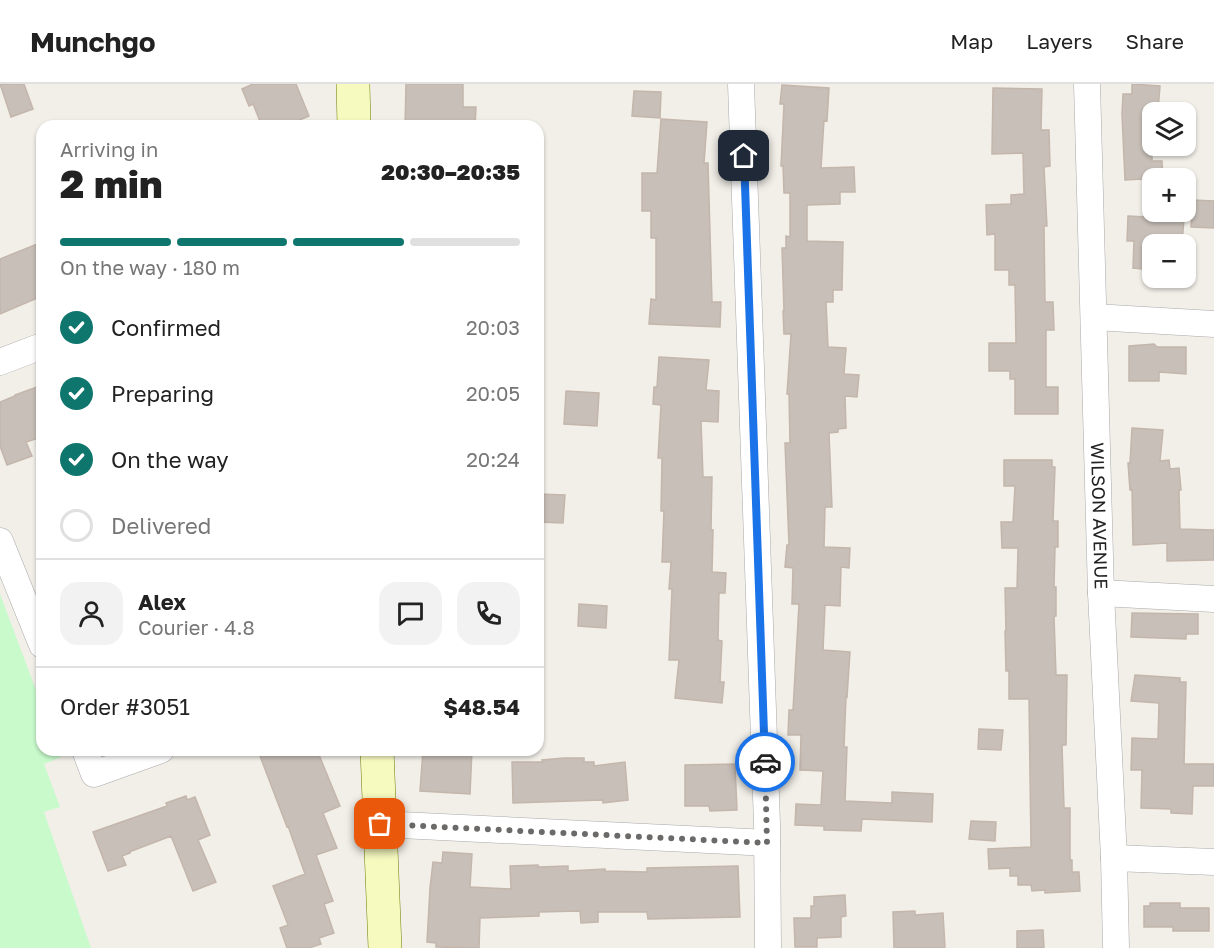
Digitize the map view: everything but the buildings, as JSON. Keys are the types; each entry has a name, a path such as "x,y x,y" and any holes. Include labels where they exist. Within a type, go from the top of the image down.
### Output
{"main road":[{"path":"353,84 354,120"},
{"path":"378,756 385,948"}],"street":[{"path":"741,84 767,843 768,948"},
{"name":"WILSON AVENUE","path":"1087,84 1101,593 1114,858 1116,948"},
{"path":"1094,317 1214,324"},
{"path":"0,362 36,347"},
{"path":"0,541 36,630"},
{"path":"1101,593 1214,599"},
{"path":"87,756 94,774 144,756"},
{"path":"380,824 767,843"},
{"path":"1114,858 1214,862"}],"green space":[{"path":"0,594 36,690 36,756 61,757 44,764 60,807 44,812 91,948 0,948"}],"way so far":[{"path":"380,824 767,843 765,762"}],"route":[{"path":"744,156 765,762"}]}
